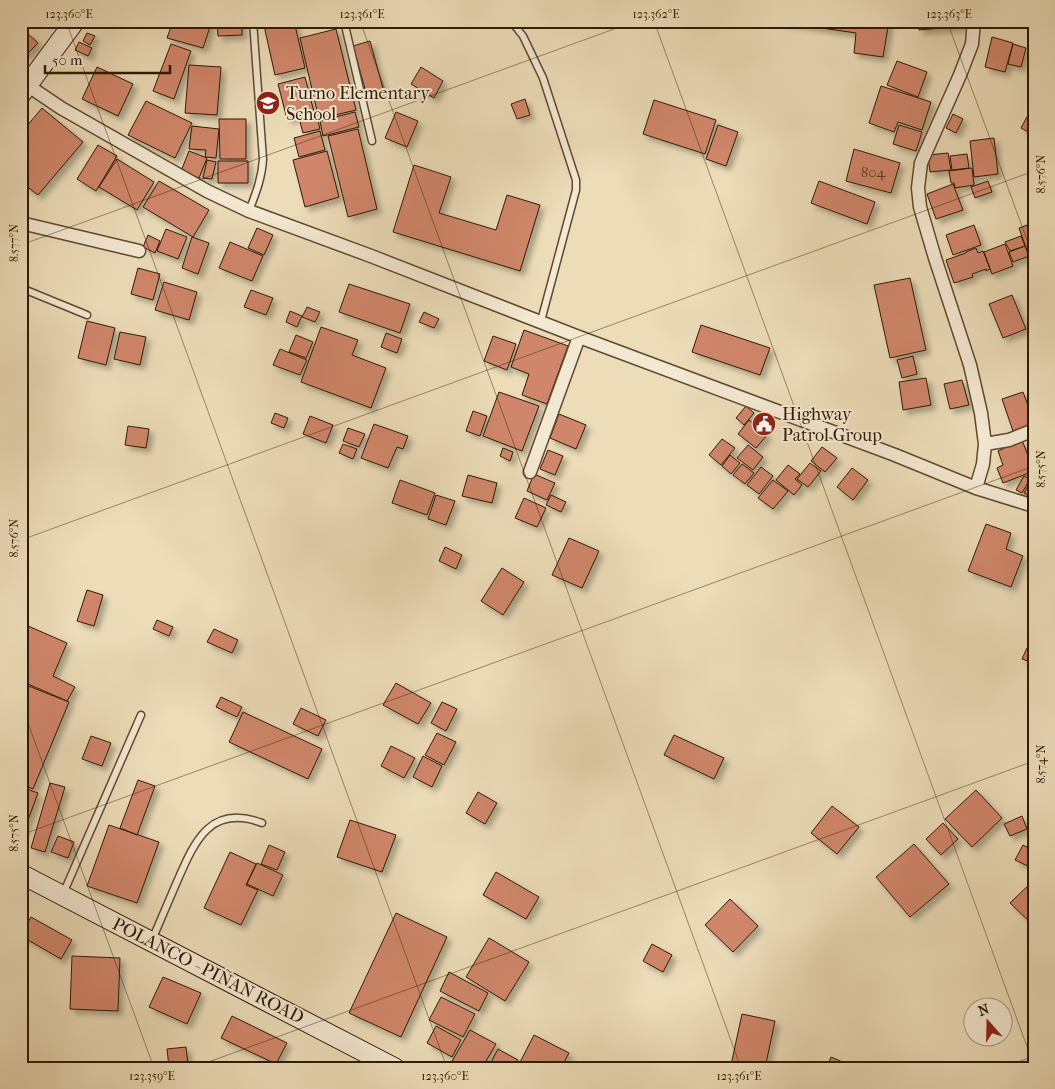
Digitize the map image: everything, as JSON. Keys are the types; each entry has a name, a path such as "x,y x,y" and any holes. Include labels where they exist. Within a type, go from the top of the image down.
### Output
{"main road":[{"path":"23,86 75,21"},
{"name":"POLANCO - PIÑAN ROAD","path":"21,874 395,1068"}],"street":[{"path":"974,21 972,44 921,164 918,188 920,207 970,365 981,413 985,444 984,464 976,488"},
{"path":"23,86 207,191 249,211 895,455 976,488 1034,506"},
{"path":"21,223 139,251"},
{"path":"530,472 579,337"},
{"path":"985,444 1009,440 1034,430"}],"lane":[{"path":"249,211 259,188 264,159 253,21"},
{"path":"344,21 372,141"},
{"path":"511,21 523,36 543,78 576,180 576,190 541,321"},
{"path":"21,288 87,315"},
{"path":"63,895 141,715"},
{"path":"152,941 189,854 201,835 216,823 233,817 251,819 262,823"}],"building":[{"path":"173,21 212,21 203,48 167,38"},
{"path":"217,21 242,21 242,35 218,36"},
{"path":"263,21 294,21 305,68 275,75"},
{"path":"774,21 889,21 883,57 854,53 856,33"},
{"path":"919,21 967,21 967,26 919,30"},
{"path":"336,29 356,110 319,119 300,38"},
{"path":"26,32 38,43 25,56 21,52 21,37"},
{"path":"87,33 95,36 90,45 83,41"},
{"path":"992,37 1013,43 1005,72 985,67"},
{"path":"370,41 384,92 367,96 353,46"},
{"path":"79,42 92,48 88,56 75,50"},
{"path":"171,44 191,51 174,99 153,91"},
{"path":"1013,44 1026,48 1021,67 1008,64"},
{"path":"897,61 927,72 918,97 887,85"},
{"path":"189,65 221,67 217,115 185,113"},
{"path":"97,67 133,84 118,116 82,99"},
{"path":"421,67 443,81 434,98 411,84"},
{"path":"305,77 314,112 287,119 278,84"},
{"path":"881,86 931,102 922,130 898,122 894,132 869,123"},
{"path":"525,99 530,115 517,119 511,104"},
{"path":"654,100 716,120 705,154 643,134"},
{"path":"146,101 192,123 175,158 128,135"},
{"path":"42,108 83,142 38,195 21,182 21,133"},
{"path":"355,112 359,127 323,136 320,121"},
{"path":"396,112 418,121 407,147 385,138"},
{"path":"316,114 320,129 303,133 299,118"},
{"path":"953,114 963,119 956,133 946,128"},
{"path":"1028,115 1034,118 1034,126 1030,133 1021,128"},
{"path":"219,119 246,119 246,159 220,159"},
{"path":"718,125 738,132 726,166 706,159"},
{"path":"899,125 922,132 916,151 893,144"},
{"path":"192,126 219,129 216,158 205,157 206,150 189,149"},
{"path":"358,129 377,209 348,217 328,136"},
{"path":"320,131 325,150 299,157 294,138"},
{"path":"994,138 998,174 974,177 970,141"},
{"path":"98,145 117,156 96,191 77,179"},
{"path":"854,149 900,163 891,193 846,181"},
{"path":"189,151 207,158 199,178 181,171"},
{"path":"327,151 339,197 305,207 293,160"},
{"path":"948,153 951,170 930,172 928,155"},
{"path":"967,154 969,168 952,170 950,156"},
{"path":"117,159 154,182 137,210 99,187"},
{"path":"207,160 216,162 212,179 203,178"},
{"path":"218,161 248,161 248,183 218,183"},
{"path":"414,165 451,177 439,213 496,230 507,195 540,205 520,271 393,232"},
{"path":"972,168 974,185 955,188 954,183 951,183 949,171"},
{"path":"159,181 209,210 193,237 143,207"},
{"path":"819,181 875,202 867,224 811,203"},
{"path":"988,181 992,192 975,198 971,187"},
{"path":"953,184 963,210 936,219 927,194"},
{"path":"1030,224 1034,234 1034,251 1028,253 1019,228"},
{"path":"974,225 981,245 953,255 946,235"},
{"path":"257,228 273,235 264,255 248,248"},
{"path":"166,229 187,237 178,259 157,251"},
{"path":"148,235 160,241 155,253 143,247"},
{"path":"1021,236 1025,246 1010,251 1005,242"},
{"path":"192,237 209,243 198,274 182,268"},
{"path":"230,242 263,256 252,281 219,268"},
{"path":"1005,244 1013,266 992,274 984,252"},
{"path":"1025,246 1029,256 1013,262 1009,252"},
{"path":"976,248 978,253 983,251 990,269 972,274 973,277 954,283 946,260"},
{"path":"138,268 160,274 153,300 131,294"},
{"path":"910,278 926,350 890,358 874,285"},
{"path":"164,282 197,292 189,320 155,310"},
{"path":"349,284 410,304 400,333 339,312"},
{"path":"251,290 273,298 266,315 244,307"},
{"path":"1012,295 1026,329 1003,338 989,304"},
{"path":"307,307 320,312 315,322 302,317"},
{"path":"290,311 302,316 297,327 286,322"},
{"path":"424,312 439,319 434,328 419,322"},
{"path":"87,321 115,328 106,365 78,358"},
{"path":"701,325 770,348 760,375 692,352"},
{"path":"321,327 358,340 352,355 386,368 371,408 301,382"},
{"path":"524,330 568,346 547,404 522,395 529,374 511,367"},
{"path":"120,332 146,337 140,365 114,359"},
{"path":"386,333 402,339 397,353 381,347"},
{"path":"296,335 313,342 306,358 289,352"},
{"path":"493,336 516,344 507,370 484,361"},
{"path":"280,349 307,360 300,375 273,365"},
{"path":"913,356 917,374 902,378 897,360"},
{"path":"926,378 931,405 903,410 899,382"},
{"path":"962,380 969,405 950,409 944,384"},
{"path":"499,392 539,406 522,451 483,436"},
{"path":"1023,392 1034,421 1034,427 1014,434 1002,399"},
{"path":"1034,394 1034,413 1028,396"},
{"path":"746,406 754,413 744,425 736,418"},
{"path":"473,411 487,416 480,436 466,431"},
{"path":"275,413 288,418 284,428 271,423"},
{"path":"559,414 586,425 576,449 550,438"},
{"path":"310,416 333,425 326,443 303,434"},
{"path":"749,420 767,435 756,448 738,434"},
{"path":"374,424 408,436 403,449 397,447 388,468 361,458"},
{"path":"128,426 149,429 146,448 125,445"},
{"path":"348,428 365,434 359,447 343,441"},
{"path":"722,439 735,448 721,465 709,455"},
{"path":"1022,440 1034,471 1003,483 997,468 1003,465 998,451"},
{"path":"343,444 357,449 353,459 339,453"},
{"path":"748,445 763,457 753,470 737,458"},
{"path":"822,447 837,458 825,472 811,461"},
{"path":"503,448 513,452 510,461 500,456"},
{"path":"548,450 563,456 555,475 540,469"},
{"path":"730,455 740,463 731,474 722,466"},
{"path":"810,463 821,471 808,487 797,479"},
{"path":"742,464 754,473 745,484 733,475"},
{"path":"788,465 800,474 795,479 802,485 794,495 776,480"},
{"path":"761,467 773,476 759,494 747,485"},
{"path":"852,468 868,480 853,500 837,487"},
{"path":"534,474 555,483 547,500 527,491"},
{"path":"468,475 497,483 492,503 462,496"},
{"path":"1024,476 1030,479 1022,493 1016,490"},
{"path":"1032,478 1034,479 1034,489 1030,496 1024,493"},
{"path":"400,480 435,493 427,515 392,503"},
{"path":"773,480 788,491 773,509 758,498"},
{"path":"436,495 455,501 446,525 428,519"},
{"path":"551,495 566,502 561,512 546,505"},
{"path":"524,498 546,508 537,527 515,518"},
{"path":"986,524 1011,533 1006,549 1023,556 1011,587 968,571"},
{"path":"569,538 599,551 582,588 552,575"},
{"path":"445,547 462,555 456,569 439,561"},
{"path":"502,568 524,582 503,615 481,601"},
{"path":"87,590 103,595 94,626 77,621"},
{"path":"157,620 173,627 169,636 153,629"},
{"path":"21,623 67,643 53,676 75,687 67,701 21,681"},
{"path":"214,629 238,640 232,653 207,642"},
{"path":"1027,648 1034,651 1031,662 1022,659"},
{"path":"21,683 69,702 33,789 21,784"},
{"path":"396,683 431,703 418,724 383,705"},
{"path":"221,697 242,707 237,717 216,707"},
{"path":"442,702 457,709 446,731 431,723"},
{"path":"301,708 326,720 318,736 293,724"},
{"path":"243,712 322,749 308,779 229,742"},
{"path":"437,733 456,742 444,765 425,755"},
{"path":"674,735 724,758 714,779 664,755"},
{"path":"91,736 111,743 102,766 82,759"},
{"path":"391,746 415,758 404,778 381,766"},
{"path":"423,756 442,766 432,787 413,777"},
{"path":"138,780 155,786 137,835 120,828"},
{"path":"50,783 65,787 45,852 31,848"},
{"path":"21,787 38,793 21,839"},
{"path":"976,790 1002,818 972,847 945,819"},
{"path":"478,792 497,803 485,824 466,813"},
{"path":"832,806 859,827 837,854 811,833"},
{"path":"1022,816 1027,829 1010,836 1004,824"},
{"path":"350,820 396,835 382,872 337,857"},
{"path":"943,823 958,839 941,855 926,839"},
{"path":"109,825 159,842 137,903 87,886"},
{"path":"58,836 74,842 68,858 51,852"},
{"path":"914,844 949,884 910,917 876,877"},
{"path":"269,845 285,852 277,870 261,864"},
{"path":"1023,845 1034,851 1034,869 1015,860"},
{"path":"230,852 256,864 246,885 258,890 241,925 204,908"},
{"path":"257,863 283,875 273,896 247,884"},
{"path":"496,872 539,897 526,919 483,895"},
{"path":"1034,880 1034,926 1010,903"},
{"path":"730,899 758,926 733,952 705,925"},
{"path":"396,913 447,937 401,1037 349,1013"},
{"path":"31,917 72,940 61,959 21,936"},
{"path":"489,938 529,962 505,1001 466,977"},
{"path":"652,944 672,955 663,972 643,961"},
{"path":"72,956 120,958 118,1011 70,1009"},
{"path":"449,972 488,993 479,1011 440,991"},
{"path":"163,977 201,993 187,1024 149,1007"},
{"path":"441,997 475,1014 463,1037 429,1020"},
{"path":"742,1014 775,1021 765,1068 744,1068 731,1065"},
{"path":"232,1016 287,1043 276,1064 221,1038"},
{"path":"436,1026 461,1040 452,1057 427,1043"},
{"path":"470,1030 496,1044 482,1068 448,1068"},
{"path":"534,1035 569,1053 561,1068 517,1068"},
{"path":"186,1047 188,1064 169,1067 167,1049"},
{"path":"498,1049 518,1060 514,1068 488,1068"},
{"path":"831,1057 852,1066 851,1068 827,1068"},
{"path":"211,1063 211,1068 197,1068 196,1065"}],"place":[{"name":"Turno Elementary School","path":"268,103"},
{"name":"Highway Patrol Group","path":"764,424"}]}
